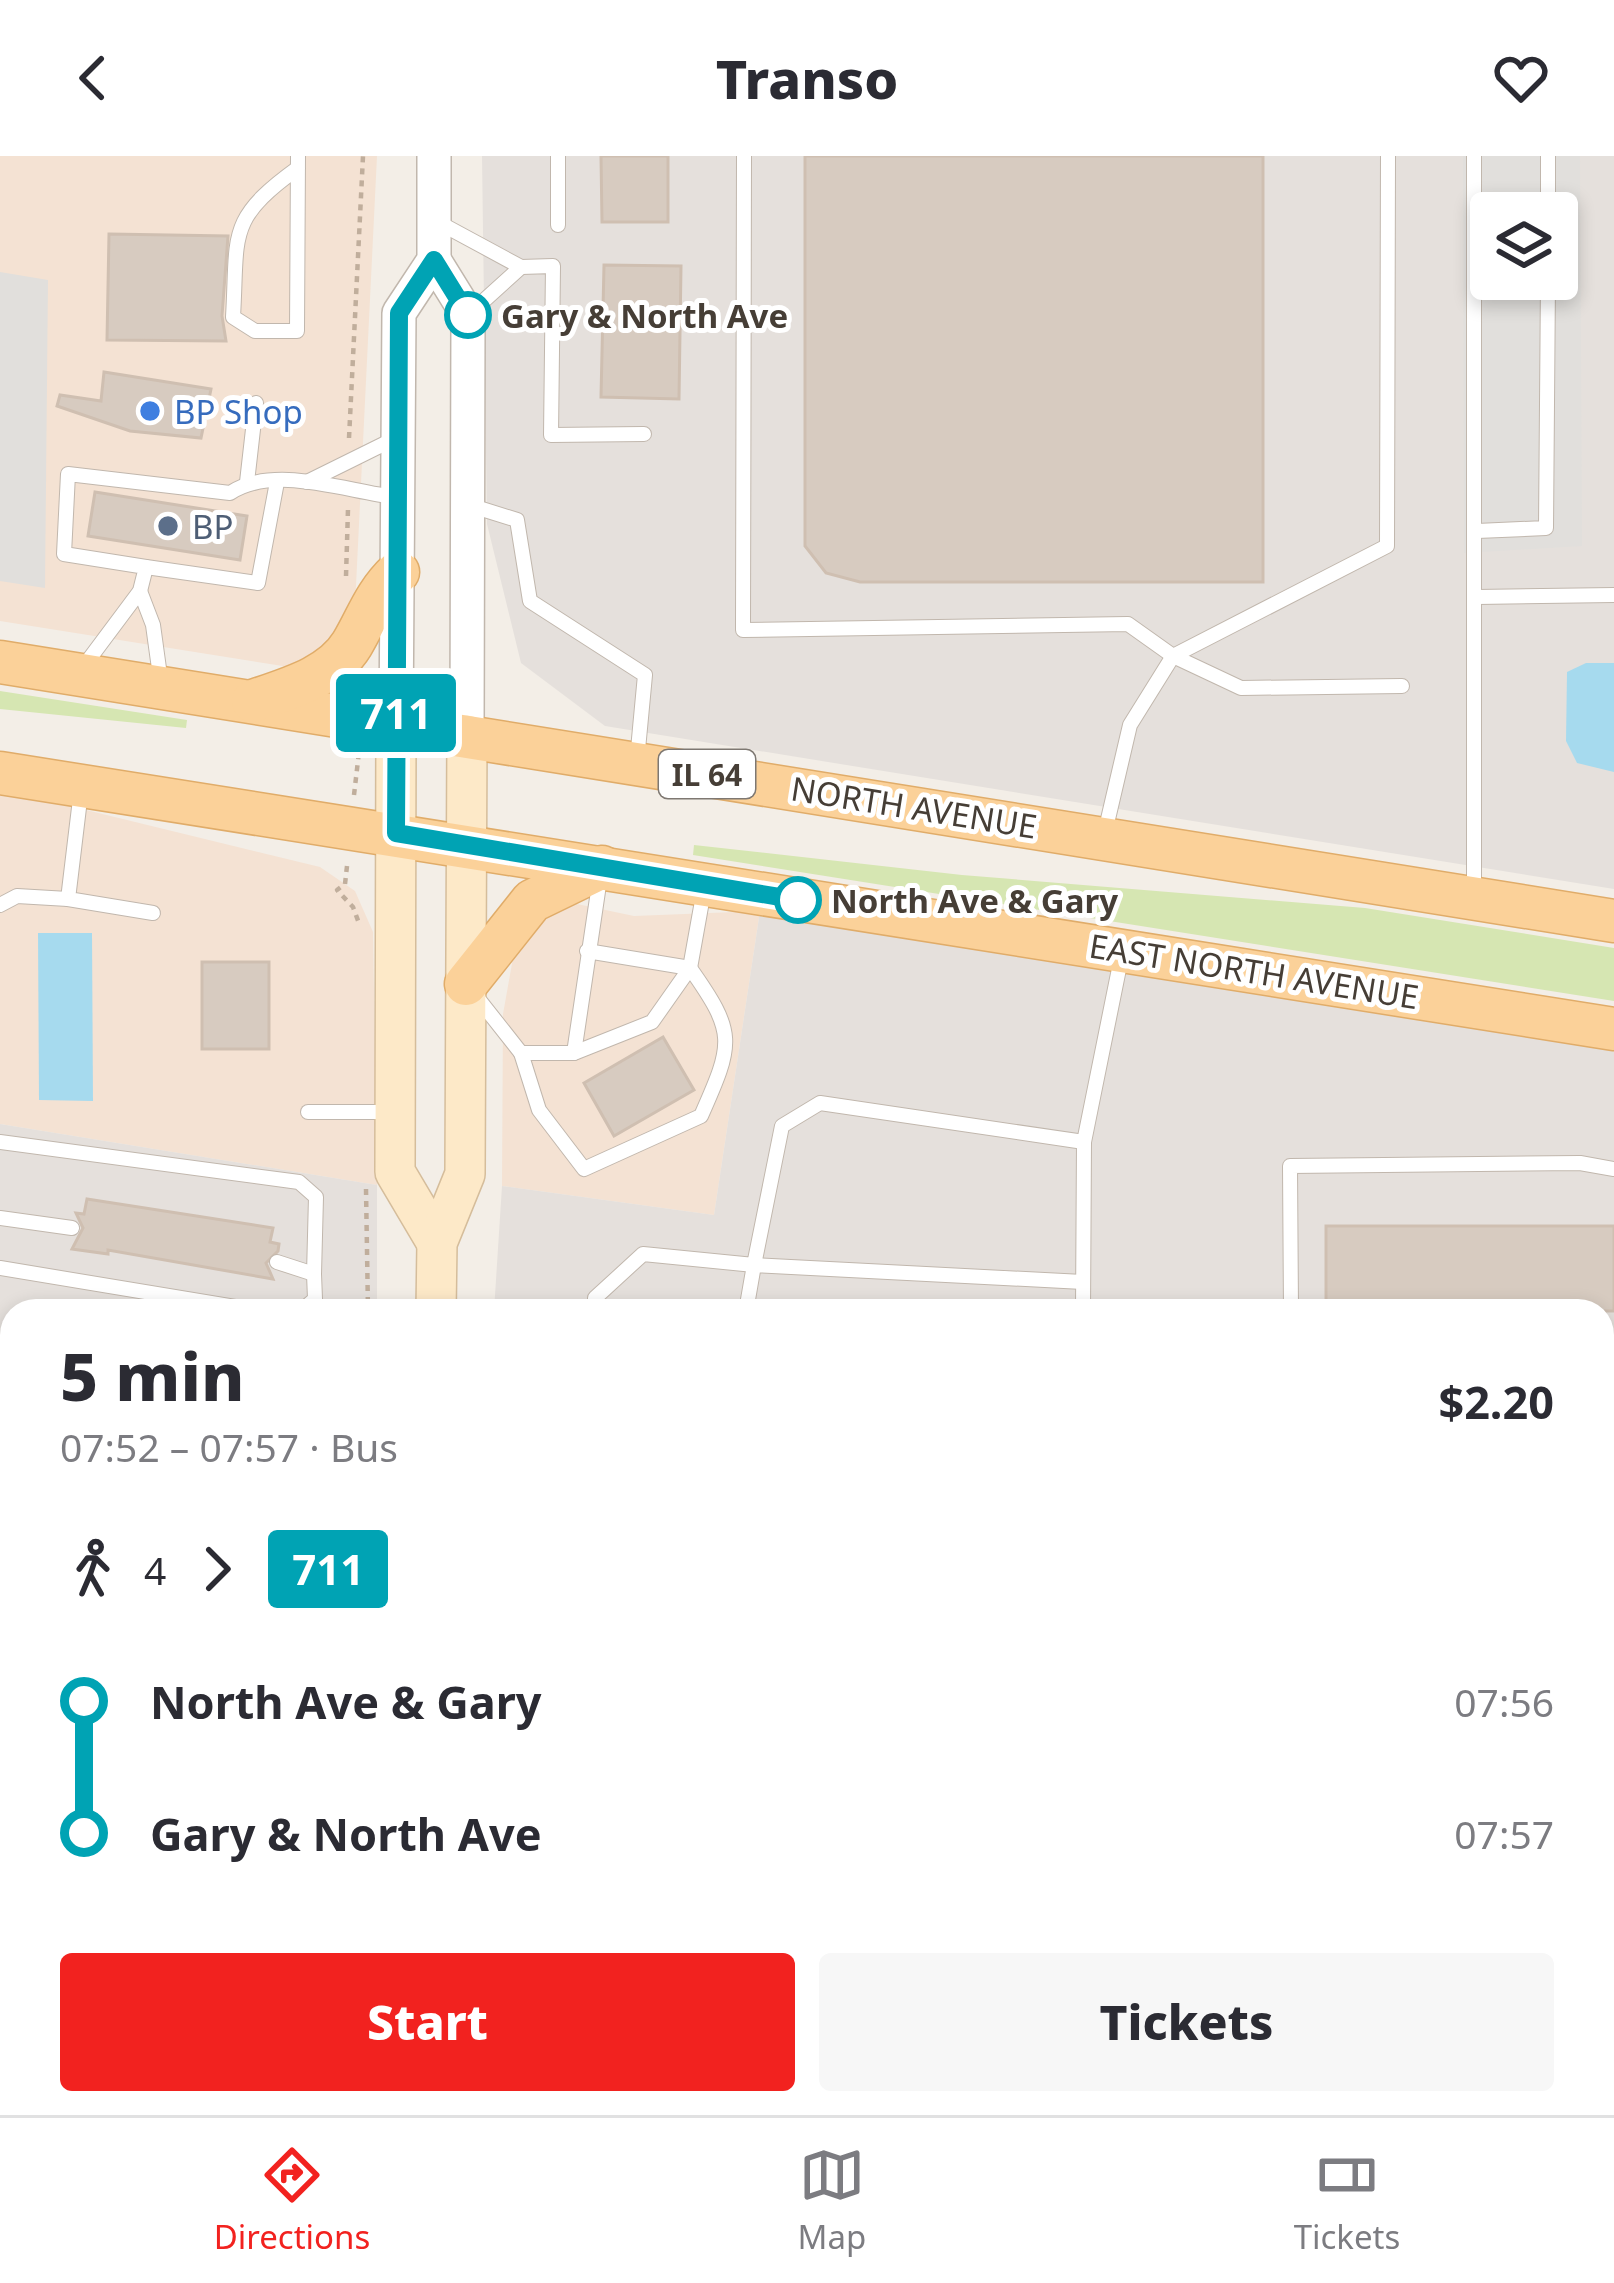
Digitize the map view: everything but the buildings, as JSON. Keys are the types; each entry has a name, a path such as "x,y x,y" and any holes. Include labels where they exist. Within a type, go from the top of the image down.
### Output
{"main road":[{"path":"253,700 294,687 341,658 374,594 398,572"},
{"name":"NORTH AVENUE","path":"0,662 1614,921"},
{"path":"379,721 396,833 395,1172 437,1244"},
{"path":"436,1299 437,1244 465,1174 467,735"},
{"path":"0,773 466,845"},
{"name":"EAST NORTH AVENUE","path":"466,845 1614,1029"},
{"path":"466,983 532,901 602,867"}],"street":[{"path":"434,156 434,260 468,315 467,735"},
{"path":"379,721 398,572 399,313 434,260"}],"lane":[{"path":"558,156 558,226"},
{"path":"744,156 743,630 1128,624 1173,656 1241,688 1402,686"},
{"path":"1104,837 1130,724 1173,656 1387,546 1388,156"},
{"path":"1474,156 1474,898"},
{"path":"1548,192 1549,156"},
{"path":"298,162 297,332 255,331 233,317 238,226 253,200 298,162"},
{"path":"434,220 520,267 553,266 550,434 644,434"},
{"path":"468,315 520,267"},
{"path":"1477,531 1546,528 1548,300"},
{"path":"247,482 256,403"},
{"path":"307,482 398,437"},
{"path":"277,482 258,583 64,554 68,474 230,493 247,482 277,482 307,482 398,497"},
{"path":"469,506 517,520 530,601 645,675 637,763"},
{"path":"77,675 140,591 146,567"},
{"path":"140,591 153,625 162,688"},
{"path":"1477,597 1614,595"},
{"path":"68,899 82,786"},
{"path":"574,1052 602,867"},
{"path":"520,1052 574,1052 652,1022 690,968 705,886"},
{"path":"0,905 16,896 153,913"},
{"path":"1083,1299 1084,1142 1123,950"},
{"path":"466,983 520,1052 539,1110 584,1169 701,1116 722,1070 726,1019 690,968 587,951"},
{"path":"748,1299 782,1126 820,1103 1084,1142"},
{"path":"308,1112 396,1112"},
{"path":"0,1142 299,1182 316,1197 314,1299"},
{"path":"1291,1299 1290,1166 1580,1163 1614,1169"},
{"path":"0,1218 72,1228"},
{"path":"596,1299 644,1254 754,1265 1083,1282"},
{"path":"277,1262 314,1274"},
{"path":"0,1268 187,1299"}],"path":[{"path":"349,454 363,156"},
{"path":"345,884 351,826 379,721"},
{"path":"365,1178 368,1299"}],"shaded area":[{"path":"0,156 377,156 355,606 321,657 289,667 0,621"},
{"path":"482,156 1614,156 1614,889 605,726 521,663 487,524"},
{"path":"1463,156 1580,156 1582,546 1464,553"},
{"path":"0,272 48,280 45,588 0,581"},
{"path":"0,789 320,867 355,891 373,932 377,1185 0,1124"},
{"path":"558,900 634,916 760,911 714,1215 502,1186 503,1014 513,958"},
{"path":"760,911 1614,1047 1614,1299 495,1299 502,1186 714,1215"},
{"path":"0,1124 377,1185 377,1299 0,1299"}],"green space":[{"path":"0,691 187,720 186,728 0,709"},
{"path":"694,845 962,875 1365,908 1614,948 1614,1001 693,855"}],"water":[{"path":"1586,663 1614,663 1614,772 1577,763 1566,741 1567,672"},
{"path":"38,933 92,933 93,1101 39,1100"}],"bus line":[{"name":"711","path":"468,315 434,260 399,313 396,833 798,900"}],"place":[{"name":"Gary & North Ave","path":"468,315"},
{"name":"BP Shop","path":"150,411"},
{"name":"BP","path":"168,526"},
{"name":"North Ave & Gary","path":"798,900"}]}
